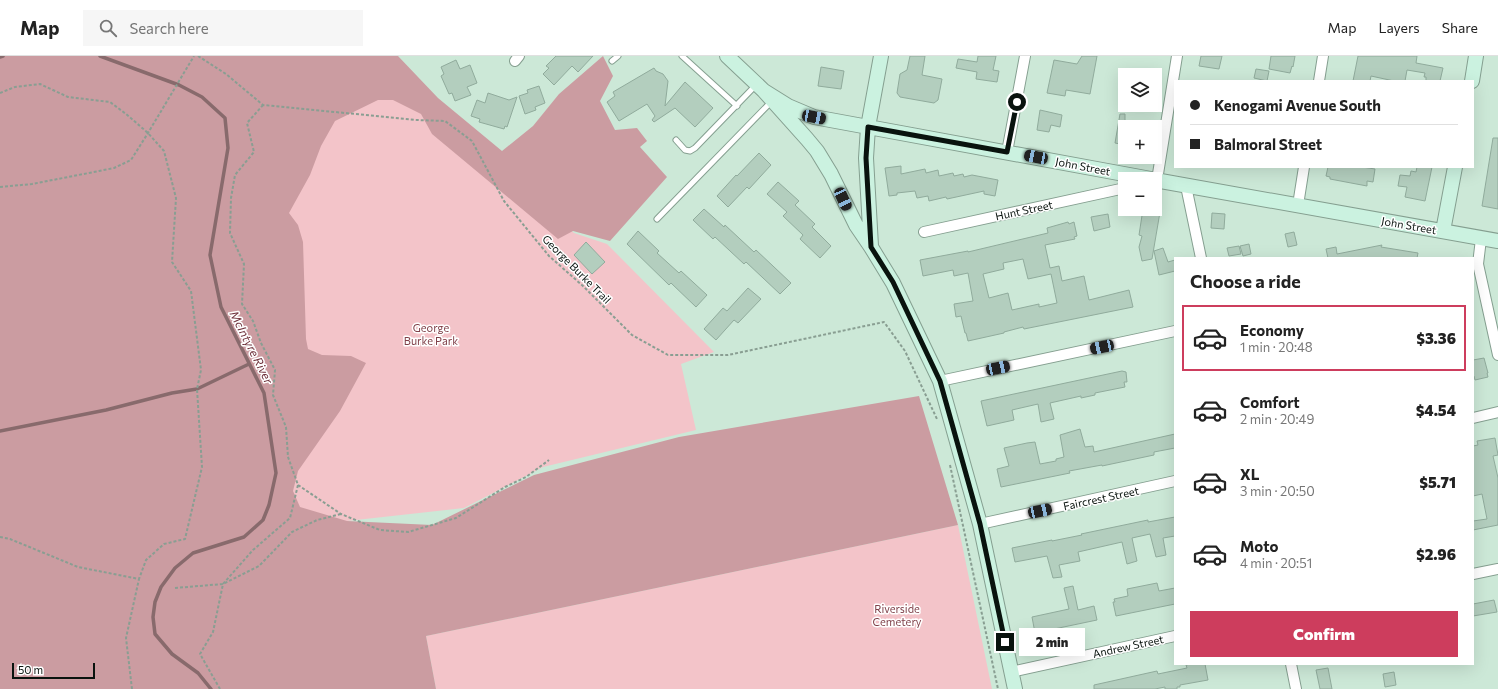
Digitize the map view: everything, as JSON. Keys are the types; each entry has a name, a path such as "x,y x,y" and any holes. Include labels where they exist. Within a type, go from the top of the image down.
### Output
{"main road":[{"name":"John Street","path":"727,56 765,92 788,106 814,117 1118,173"},
{"path":"871,247 866,158 868,127 881,56"},
{"path":"1472,80 1476,56"},
{"path":"765,92 818,151 856,225 893,282 940,381 980,524 1015,689"},
{"path":"1443,231 1455,168"},
{"name":"John Street","path":"1162,182 1498,241"}],"street":[{"path":"1007,152 1025,56"},
{"path":"1155,172 1177,56"},
{"path":"1319,80 1323,56"},
{"path":"1298,205 1304,168"},
{"path":"1186,186 1201,257"},
{"name":"Hunt Street","path":"924,232 1118,190"},
{"path":"1481,238 1476,265 1498,355"},
{"path":"940,381 1174,332"},
{"path":"1474,418 1498,412"},
{"name":"Faircrest Street","path":"980,524 1174,481"},
{"path":"1474,574 1498,569"},
{"name":"Andrew Street","path":"1011,672 1174,636"},
{"path":"1291,665 1296,689"}],"lane":[{"path":"612,60 618,56"},
{"path":"682,56 737,106"},
{"path":"676,140 685,150 690,151 695,148 737,106 765,92"},
{"path":"657,218 765,92"}],"path":[{"path":"0,187 32,184 114,168 131,160 194,56"},
{"path":"198,56 226,74 263,105 247,123 254,152 235,175 231,198 230,233 244,264 242,304 253,321 261,343 275,370 273,395 286,427 288,457 298,485 290,518 253,550 224,584 213,632 200,654 220,689"},
{"path":"0,93 15,87 40,84 68,97 110,102 148,133 164,151 176,198 172,262 191,291 201,370 197,389 202,467 185,539 164,544 146,560 139,579 126,638 132,689"},
{"name":"George Burke Trail","path":"263,105 417,120 445,121 472,141 504,201 549,256 583,286 632,335 668,355 728,355 884,322 905,351 940,426"},
{"path":"298,485 341,514 380,530 408,532 456,518 505,487 526,477 549,460"},
{"path":"949,462 998,689"},
{"path":"175,588 224,584 259,566 292,532 317,520 341,514"},
{"path":"0,537 10,539 78,567 139,579"}],"green space":[{"name":"George Burke Park","path":"411,72 512,178 574,233 607,244 714,352 681,364 696,430 543,467 464,508 347,521 268,526 237,157"},
{"name":"Riverside Cemetery","path":"958,525 992,689 436,689 426,636"}],"shaded area":[{"path":"0,56 398,56 438,98 502,151 533,126 559,94 603,56 613,76 600,101 615,130 637,128 647,141 640,147 667,177 610,241 573,231 558,239 432,134 421,114 393,100 378,100 335,121 321,146 310,175 289,213 298,225 303,242 306,339 308,349 322,355 351,356 366,363 340,411 298,471 293,491 300,507 347,521 432,525 534,475 679,437 919,396 958,525 426,636 436,689 0,689"}],"building":[{"path":"556,56 593,56 578,72 572,66 554,85 543,74 549,68 546,66"},
{"path":"910,56 925,56 922,75 942,79 938,100 934,103 900,97 897,93 900,74 907,70"},
{"path":"978,56 996,56 993,70 999,71 997,82 976,79 977,72 956,68 958,59 977,62"},
{"path":"1082,56 1097,56 1090,94 1066,90 1065,96 1047,93 1054,60 1077,64"},
{"path":"1201,56 1222,56 1219,69 1199,66"},
{"path":"1271,56 1295,56 1290,73 1269,69"},
{"path":"1358,56 1417,56 1416,63 1443,68 1440,80 1426,80 1426,77 1424,77 1425,73 1407,70 1405,80 1389,80 1371,76 1370,80 1353,80"},
{"path":"456,60 460,69 470,65 477,83 467,87 471,95 455,101 452,93 449,94 441,76 444,74 441,67"},
{"path":"821,67 844,71 841,89 818,86"},
{"path":"654,68 656,71 663,74 668,81 665,106 685,82 713,108 695,127 675,108 654,122 652,120 655,116 647,104 619,121 607,102 615,96 613,92"},
{"path":"1256,69 1269,71 1267,80 1254,78"},
{"path":"539,86 545,103 535,107 536,110 525,114 519,96 528,93 527,90"},
{"path":"488,93 509,100 517,97 507,127 505,126 504,129 479,122 480,119 471,116 477,100 485,103"},
{"path":"1040,110 1062,115 1060,127 1051,125 1049,132 1037,130"},
{"path":"1120,114 1125,114 1125,120 1119,120"},
{"path":"1118,126 1118,144 1115,143"},
{"path":"1493,138 1498,138 1498,209 1482,206"},
{"path":"759,153 771,165 749,189 747,187 728,207 717,196"},
{"path":"901,166 901,174 925,169 926,173 938,170 939,176 953,173 954,176 963,174 964,177 972,175 998,180 995,196 984,194 984,191 947,199 946,197 929,201 928,196 917,198 915,191 897,193 897,195 889,196 885,168"},
{"path":"1328,168 1375,169 1373,182 1367,181 1367,186 1330,179 1330,177 1326,176"},
{"path":"1417,168 1432,168 1425,201 1405,197 1407,187 1398,186 1400,175 1410,176 1411,171 1416,172"},
{"path":"778,182 799,201 795,205 815,224 812,227 831,246 820,258 800,239 803,235 783,216 787,212 767,194"},
{"path":"704,209 724,227 725,225 754,252 756,250 791,283 780,294 746,262 744,264 715,237 713,239 693,220"},
{"path":"1212,213 1225,214 1224,229 1211,228"},
{"path":"1108,214 1110,227 1094,231 1091,217"},
{"path":"1142,216 1159,216 1152,259 1142,261 1139,247 1142,236 1139,235"},
{"path":"1068,222 1069,224 1074,222 1077,236 1074,237 1075,239 1045,245 1050,268 1059,266 1062,281 1084,276 1089,300 1129,290 1133,307 1024,329 1023,327 968,341 961,316 956,317 954,304 973,301 968,273 954,276 953,270 923,276 920,260 968,252 1048,233 1047,228","holes":["1023,259 1028,279 1051,274 1057,303 1039,307 1039,304 1012,310 1008,293 989,298 983,274 1004,269 1003,263"]},
{"path":"638,231 659,251 657,253 679,273 681,271 707,295 696,307 671,283 669,285 627,244"},
{"path":"1294,232 1297,245 1288,247 1285,234"},
{"path":"586,242 605,262 592,274 574,255"},
{"path":"1249,244 1251,254 1243,256 1240,246"},
{"path":"1382,245 1381,247 1418,253 1417,257 1328,257 1326,249 1336,247 1337,254"},
{"path":"1239,246 1241,254 1229,256 1227,248"},
{"path":"1163,248 1168,262 1174,260 1174,271 1159,275 1154,251"},
{"path":"748,288 761,299 738,323 734,320 716,340 704,329 723,308 727,311"},
{"path":"1484,358 1488,377 1475,380 1474,360"},
{"path":"1122,371 1126,372 1127,382 1124,382 1125,387 1095,393 1095,395 1081,398 1081,396 1050,403 1054,419 1041,422 1038,404 1012,410 1014,420 987,426 981,401"},
{"path":"1080,429 1085,447 1093,446 1094,452 1174,434 1174,448 1154,452 1154,455 1069,471 1070,473 1001,487 997,469 1009,466 1004,448 1035,442 1040,464 1056,461 1056,459 1064,457 1060,435"},
{"path":"1495,438 1498,455 1493,456 1498,478 1498,525 1474,530 1474,521 1487,519 1482,494 1474,496 1474,446 1478,445 1477,441"},
{"path":"1174,517 1174,536 1163,538 1166,555 1156,557 1150,534 1132,538 1137,561 1127,564 1122,542 1078,552 1080,561 1059,565 1062,577 1053,578 1047,556 1015,562 1012,548 1082,535 1081,534 1148,520 1148,522"},
{"path":"1157,583 1159,591 1174,588 1174,604 1116,616 1113,602 1115,602 1114,599 1128,596 1127,589"},
{"path":"1073,586 1078,610 1094,606 1097,620 1035,633 1032,617 1069,609 1064,588"},
{"path":"1494,600 1497,612 1474,616 1474,604"},
{"path":"1186,665 1205,665 1208,680 1180,685 1177,689 1165,689 1165,687 1155,689 1094,689 1094,685 1157,671 1158,674 1187,668"},
{"path":"1328,668 1332,689 1320,689 1316,670"},
{"path":"1394,672 1396,685 1385,687 1383,674"}],"waterway":[{"name":"McIntyre River","path":"100,56 179,85 202,97 225,118 228,148 210,255 221,307 264,393 276,473 269,505 263,520 244,537 193,553 175,568 161,587 155,602 153,617 155,634 172,654 198,673 211,689"},
{"path":"0,431 106,410 172,393 197,389 249,364"}],"route":[{"path":"1005,642 980,524 940,381 893,282 871,247 866,158 868,127 1007,152 1017,102"}]}
